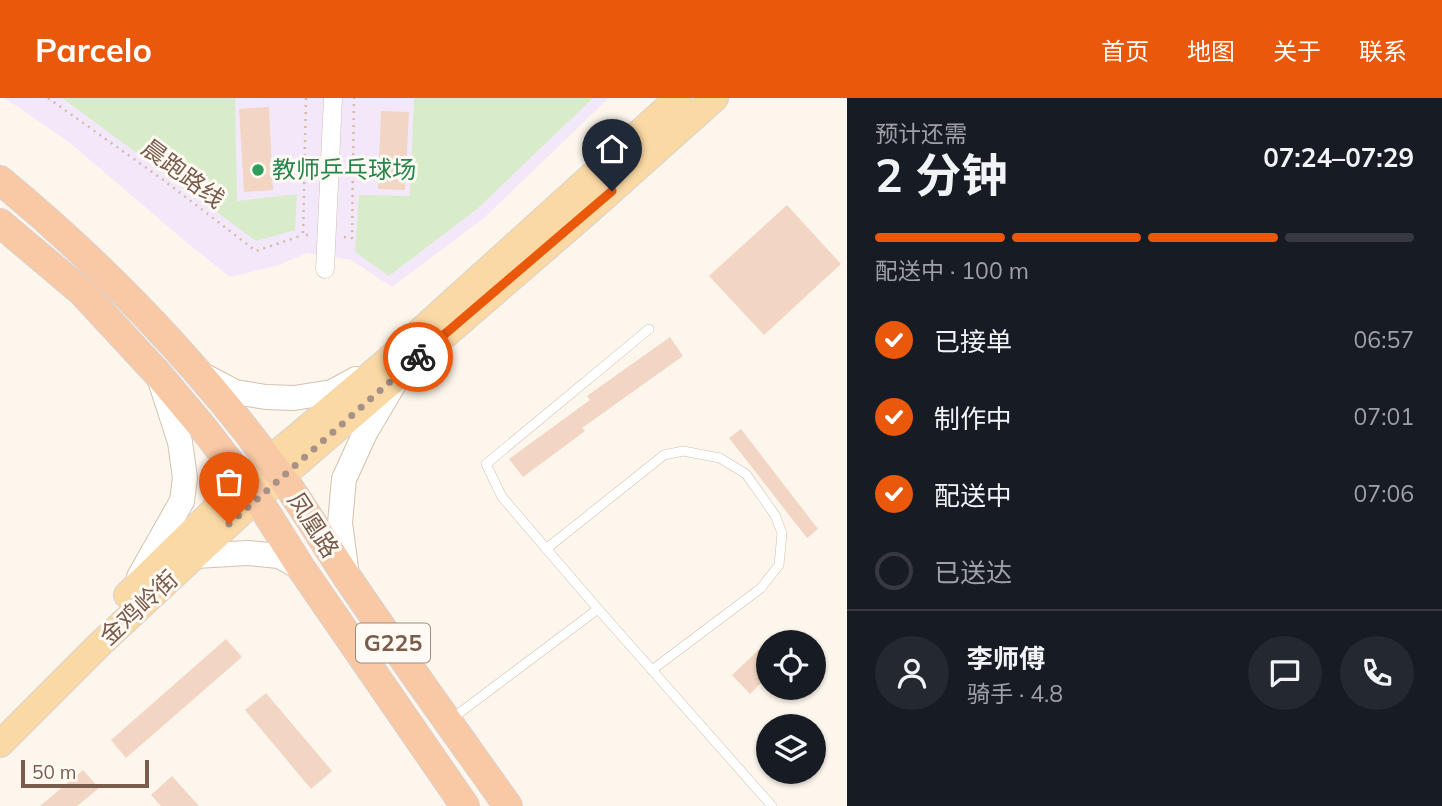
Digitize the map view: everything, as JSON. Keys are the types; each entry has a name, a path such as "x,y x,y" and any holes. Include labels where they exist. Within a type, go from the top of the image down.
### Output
{"highway":[{"name":"凤凰路","path":"0,180 34,208 140,307 276,469 347,576 508,806"},
{"name":"凤凰路","path":"0,223 82,292 158,373 251,489 301,568 465,806"}],"main road":[{"path":"196,372 235,392 294,398 332,393 394,367 678,98"},
{"path":"251,489 394,367 591,209 715,98"},
{"path":"347,576 340,523 344,479 394,367"},
{"path":"129,594 182,501 185,478 180,442 158,373"},
{"name":"金鸡岭街","path":"0,744 99,645 195,556 251,489"},
{"name":"金鸡岭街","path":"0,723 129,594 251,489"},
{"path":"195,556 248,552 279,556 301,568"}],"street":[{"path":"325,269 333,98"}],"lane":[{"path":"649,329 485,464 502,497 597,609 772,806"},
{"path":"546,549 664,455 683,451 720,458 746,474 775,515 782,533 779,565 761,588 652,670"},
{"path":"448,721 597,609"}],"path":[{"name":"晨跑路线","path":"48,98 256,251 303,235"},
{"path":"306,98 303,235 326,237 352,237 354,98"}],"shaded area":[{"path":"5,98 609,98 484,218 392,287 351,260 307,253 279,265 230,277 70,143"}],"green space":[{"path":"62,98 235,98 237,201 297,194 295,230 256,241"},
{"path":"414,98 593,98 477,209 389,276 355,252 359,195 410,196"}],"building":[{"path":"269,107 273,190 244,192 239,109"},
{"path":"381,111 409,112 405,190 378,189"},
{"path":"787,205 841,264 764,335 709,276"},
{"path":"670,337 683,356 582,428 585,431 523,477 509,459 590,400 587,396"},
{"path":"741,429 818,529 807,538 729,438"},
{"path":"226,639 242,657 126,758 111,740"},
{"path":"756,652 756,688 750,694 732,675"},
{"path":"266,693 332,771 311,789 245,710"},
{"path":"83,770 99,788 77,806 40,806"},
{"path":"172,776 199,806 161,806 151,795"}],"way so far":[{"path":"229,524 418,357"}],"place":[{"name":"教师乒乓球场","path":"258,170"}],"route":[{"path":"418,357 612,191"}]}
